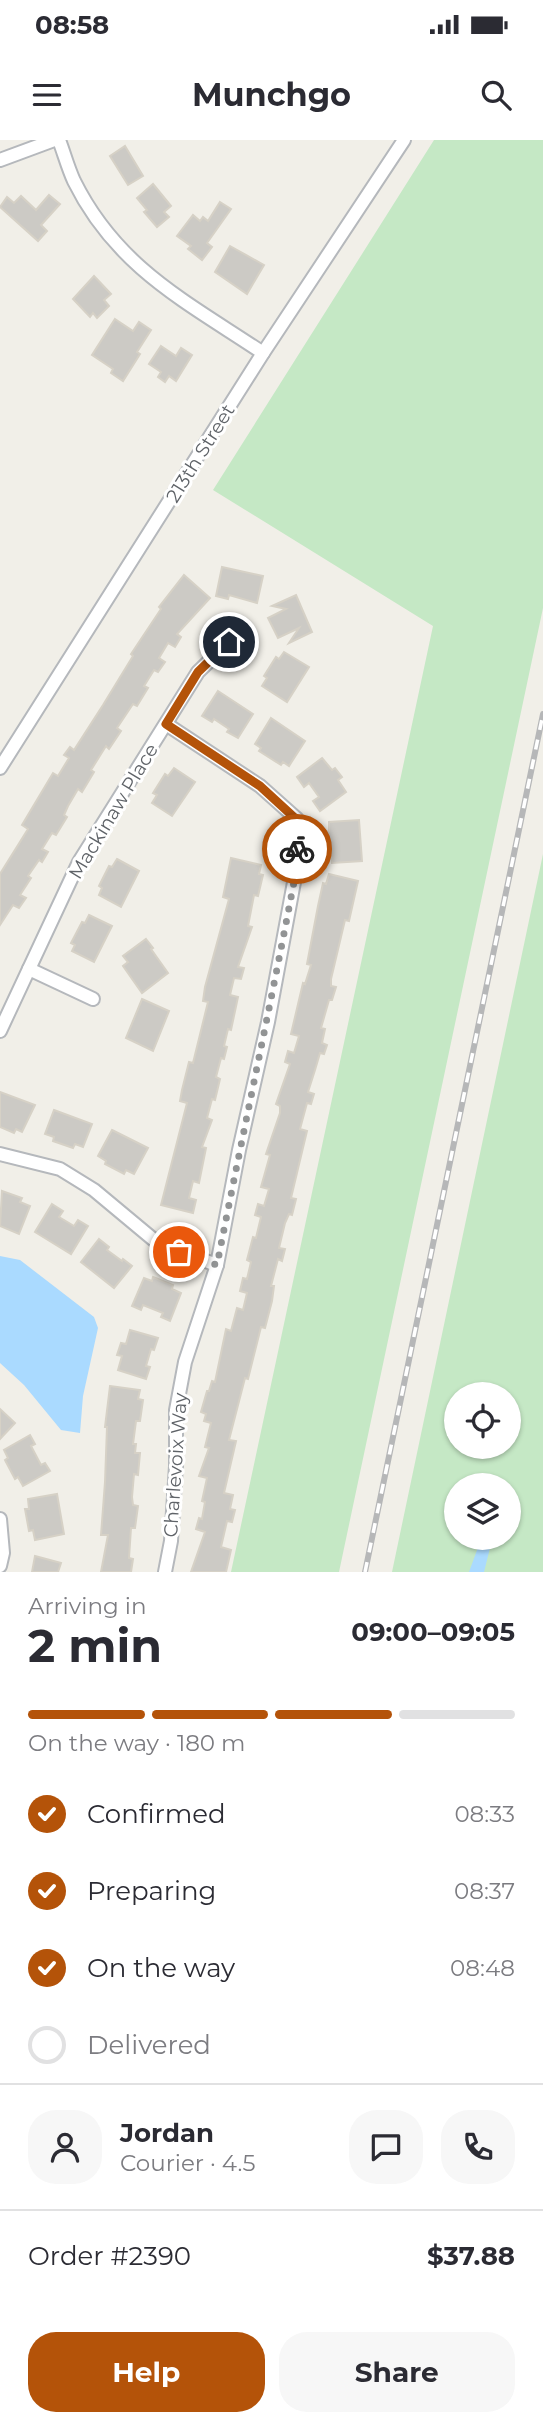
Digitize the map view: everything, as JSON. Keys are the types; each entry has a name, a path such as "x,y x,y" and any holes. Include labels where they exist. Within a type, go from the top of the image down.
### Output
{"street":[{"path":"0,159 54,140"},
{"path":"59,140 74,180 89,206 107,233 130,258 156,282 189,306 263,353"},
{"name":"213th Street","path":"0,768 263,353 404,140"},
{"name":"Mackinaw Place","path":"0,1031 79,862 198,672 229,642"},
{"name":"Charlevoix Way","path":"165,1572 171,1541 176,1410 185,1362 217,1265 297,866 297,820 260,786 166,724"},
{"path":"29,969 93,999"},
{"path":"0,1154 61,1169 94,1191 160,1245 217,1265"},
{"path":"0,1519 3,1553 0,1566"}],"green space":[{"path":"434,140 543,140 543,608 339,1572 231,1572 433,626 213,490"},
{"path":"543,854 543,1572 392,1572"}],"water":[{"path":"0,1256 20,1260 94,1317 98,1328 83,1396 80,1433 61,1430 24,1385 0,1363"},
{"path":"477,1550 490,1550 484,1572 469,1572"}],"building":[{"path":"125,146 143,176 128,185 110,156"},
{"path":"153,184 171,206 164,212 169,217 157,227 144,212 147,210 137,198"},
{"path":"49,195 60,204 41,225 47,231 38,241 0,207 7,197 14,203 21,196 36,210"},
{"path":"220,202 231,209 207,243 212,247 202,260 188,249 191,246 177,236 193,215 200,221 203,217 208,221"},
{"path":"230,246 264,265 247,294 215,272"},
{"path":"94,276 111,294 104,300 109,306 97,318 93,313 90,317 73,299"},
{"path":"115,319 133,331 139,322 151,330 123,381 111,373 113,369 92,355"},
{"path":"161,346 176,356 181,348 192,355 176,381 169,376 165,382 158,377 161,372 149,364"},
{"path":"222,567 263,576 257,603 229,595 228,599 216,596"},
{"path":"184,575 210,598 177,634 181,637 175,647 168,643 159,658 165,662 158,672 154,670 144,686 148,688 137,706 133,704 117,728 121,731 109,749 106,746 91,770 94,772 82,792 78,789 68,806 64,815 67,817 56,835 52,833 42,849 48,852 28,876 31,878 20,895 26,898 19,908 13,905 0,925 0,874 28,829 22,825 53,773 58,776 69,758 64,755 70,747 74,750 103,705 133,656 131,654 161,609 159,607"},
{"path":"296,595 312,632 289,643 299,628 278,638 268,618 286,609 272,606"},
{"path":"284,652 309,667 287,702 262,686 267,678 264,676 276,657 279,659"},
{"path":"218,691 253,714 238,738 227,732 229,729 214,719 212,722 202,716"},
{"path":"271,718 305,741 289,766 283,762 281,765 259,751 261,748 255,744"},
{"path":"322,758 342,777 338,780 346,792 320,811 313,801 319,797 309,783 304,787 297,777"},
{"path":"174,768 195,782 172,816 152,803 157,795 153,793 165,774 168,776"},
{"path":"359,820 362,861 332,863 331,855 327,855 326,832 329,831 329,822"},
{"path":"231,858 261,865 259,874 263,875 258,896 254,895 248,926 252,927 238,967 244,968 241,979 234,978 230,995 238,997 231,1030 228,1029 224,1046 227,1047 224,1059 221,1058 216,1077 220,1079 215,1100 212,1099 207,1118 212,1120 202,1147 206,1148 199,1183 193,1181 189,1198 196,1200 193,1213 161,1205 187,1103 180,1101 182,1090 189,1062 193,1063 208,1002 203,1001 205,987 229,899 223,897"},
{"path":"117,859 139,871 121,907 99,895 102,888 99,886 109,866 112,867"},
{"path":"329,874 358,881 349,921 345,920 331,979 331,986 336,987 332,1000 329,1000 321,1028 325,1029 322,1043 327,1045 324,1054 320,1053 308,1092 314,1094 311,1104 307,1103 300,1129 307,1131 291,1198 296,1199 292,1215 289,1214 285,1223 279,1248 285,1249 282,1261 278,1259 265,1328 261,1327 229,1440 236,1441 224,1493 233,1495 230,1509 235,1510 232,1522 227,1521 221,1547 231,1550 226,1572 191,1572 205,1532 196,1529 199,1518 202,1519 205,1502 202,1501 207,1478 199,1476 209,1448 205,1447 211,1423 204,1421 206,1414 201,1412 207,1391 212,1381 215,1382 226,1329 231,1331 237,1308 243,1310 247,1293 240,1291 243,1278 247,1279 251,1262 247,1260 261,1217 255,1215 258,1204 264,1206 269,1189 261,1187 270,1155 266,1154 280,1113 280,1106 276,1104 290,1064 285,1062 288,1051 294,1053 299,1036 291,1034 303,983 305,984 311,965 307,964 323,883 326,884"},
{"path":"89,915 112,926 94,962 72,951 75,945 71,943 82,922 85,923"},
{"path":"146,939 168,973 142,993 123,966 128,962 123,956"},
{"path":"142,999 169,1011 153,1051 126,1038"},
{"path":"0,1092 35,1105 22,1132 16,1129 14,1133 0,1127"},
{"path":"54,1110 92,1124 83,1147 75,1144 73,1148 53,1141 54,1137 45,1134"},
{"path":"112,1130 148,1148 134,1174 126,1170 124,1174 105,1164 106,1161 98,1156"},
{"path":"2,1191 22,1198 20,1202 30,1206 19,1234 0,1226"},
{"path":"52,1204 63,1211 59,1217 74,1226 78,1220 88,1226 71,1254 35,1232"},
{"path":"99,1239 109,1247 107,1250 132,1266 114,1288 81,1262"},
{"path":"153,1277 173,1285 172,1289 181,1293 170,1321 161,1317 163,1313 143,1305 141,1310 132,1306 144,1278 152,1281"},
{"path":"130,1330 158,1338 154,1350 151,1349 146,1366 150,1367 146,1379 118,1370 122,1356 117,1355 121,1343 126,1344"},
{"path":"110,1386 140,1390 138,1399 143,1400 140,1421 136,1421 133,1444 136,1444 135,1453 140,1453 138,1475 134,1474 132,1497 133,1505 138,1506 135,1528 131,1528 131,1572 101,1572 108,1535 101,1535 105,1427"},
{"path":"0,1409 15,1423 0,1439"},
{"path":"30,1435 35,1444 31,1446 41,1465 45,1463 50,1471 23,1486 18,1477 15,1479 5,1460 8,1458 4,1450"},
{"path":"57,1494 64,1534 35,1540 33,1530 29,1531 25,1509 29,1509 28,1499"},
{"path":"35,1556 61,1563 58,1572 32,1572"}],"railway":[{"path":"365,1572 543,714"}],"way so far":[{"path":"179,1252 217,1265 268,1022 297,866 297,849"}],"route":[{"path":"229,642 198,672 166,724 260,786 297,820 297,849"}]}
